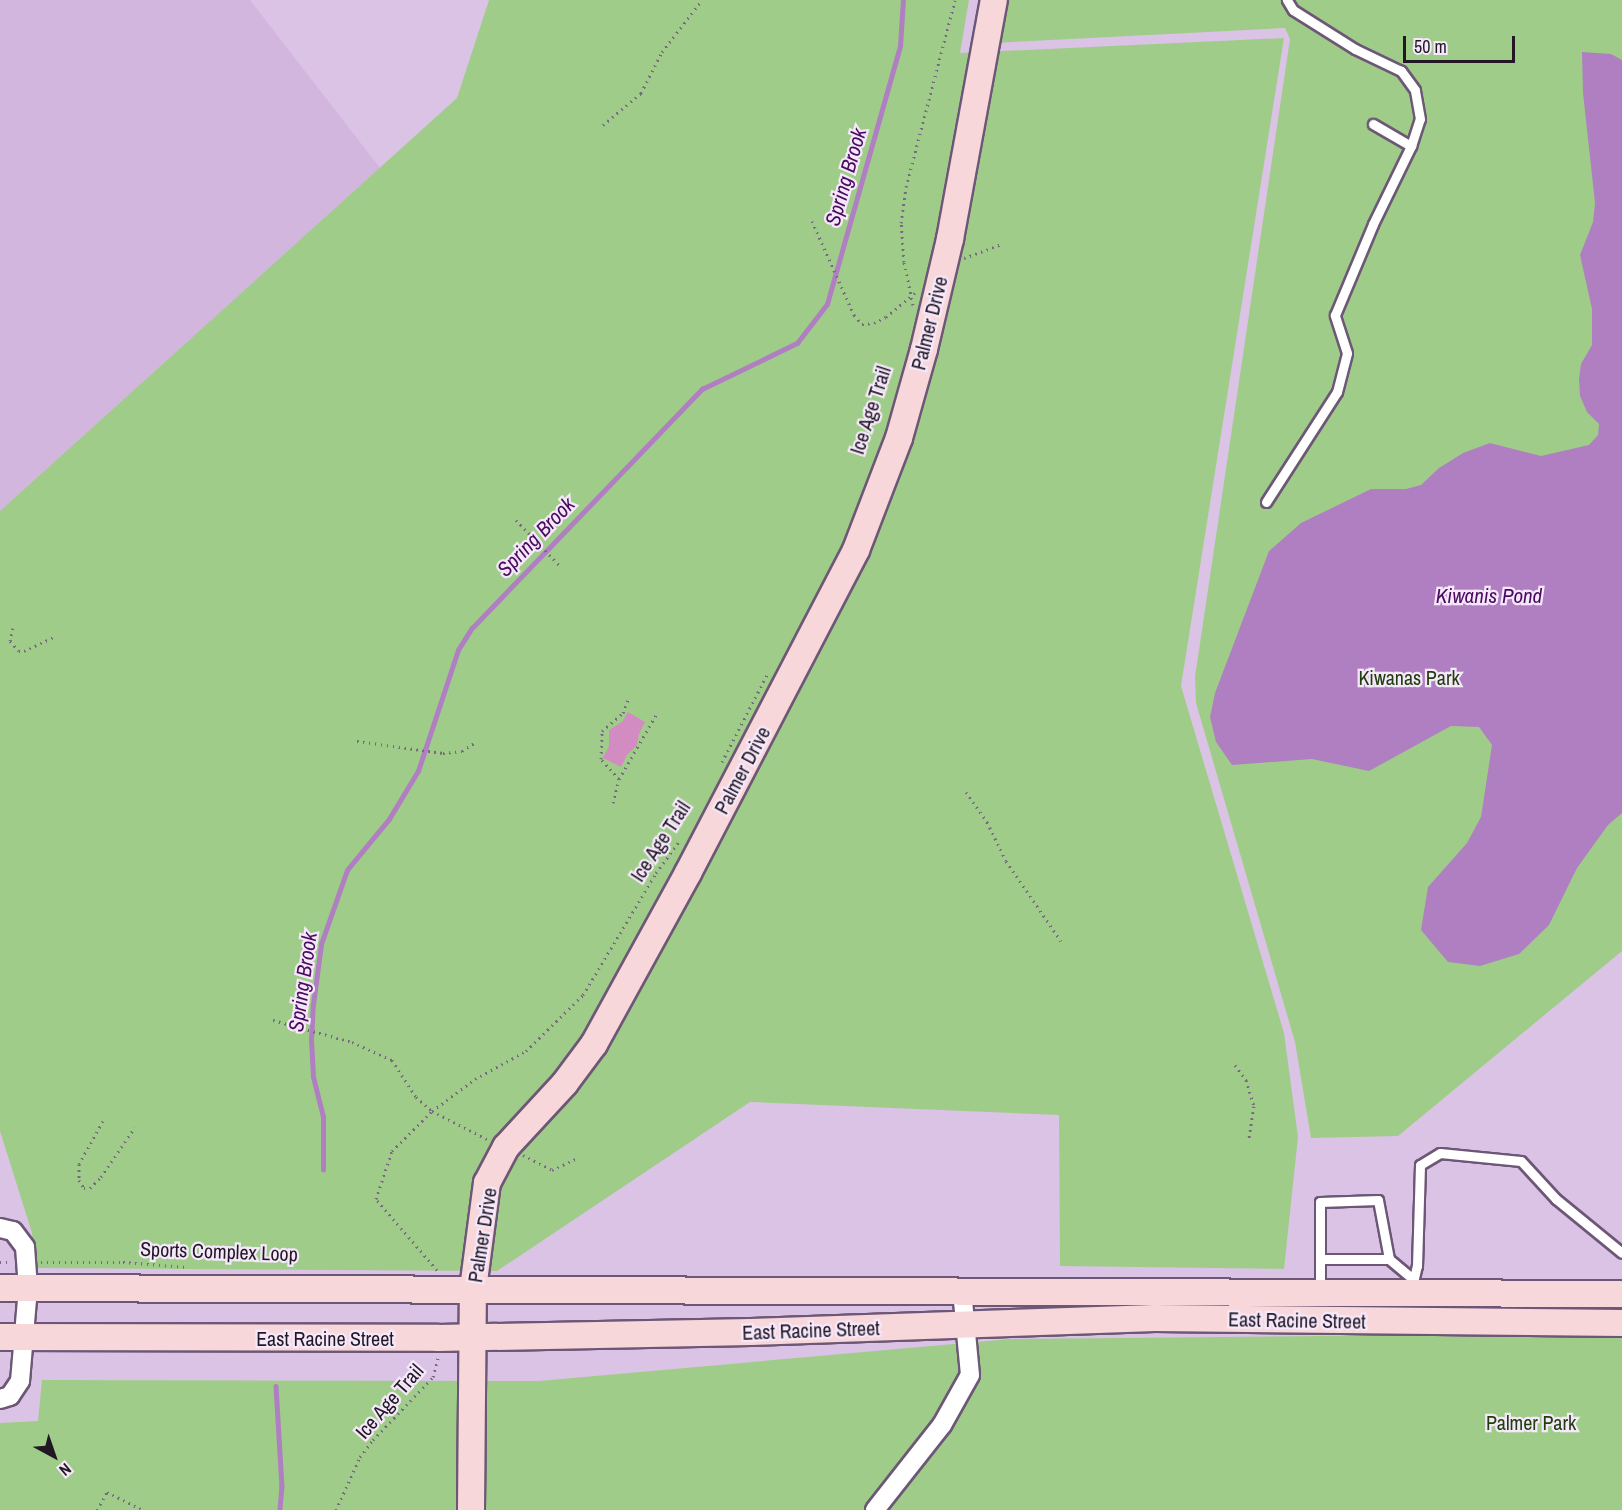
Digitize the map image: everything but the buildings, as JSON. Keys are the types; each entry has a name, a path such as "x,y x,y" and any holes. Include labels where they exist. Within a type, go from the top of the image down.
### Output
{"main road":[{"name":"Palmer Drive","path":"471,1510 473,1289 488,1184 506,1147 565,1083 594,1044 688,873 856,550 899,438 924,349 950,240 994,0"},
{"name":"East Racine Street","path":"0,1288 434,1275 473,1289 1320,1293 1622,1323"},
{"name":"East Racine Street","path":"0,1337 474,1338 751,1332 1155,1318 1412,1301 1622,1294"}],"street":[{"path":"0,1228 13,1231 25,1247 28,1288 20,1381 10,1396 0,1399"},
{"path":"875,1510 942,1425 970,1375 962,1291"}],"lane":[{"path":"1266,502 1338,392 1347,353 1335,315 1373,224 1411,146 1420,119 1415,90 1401,71 1354,49 1293,10 1287,0"},
{"path":"1373,124 1411,146"},
{"path":"1412,1301 1417,1266 1420,1165 1440,1153 1521,1161 1556,1199 1622,1253"},
{"path":"1320,1293 1320,1202 1378,1200 1389,1259 1412,1301"},
{"path":"1320,1259 1389,1259"}],"path":[{"path":"603,125 641,93 662,52 702,0"},
{"path":"912,314 913,304 904,262 901,223 906,186 955,0"},
{"path":"812,221 847,298"},
{"path":"516,520 561,567"},
{"path":"13,628 10,641 19,651 24,651 56,636"},
{"path":"721,764 728,746 772,666"},
{"path":"619,779 601,759 603,731 623,713 628,700"},
{"path":"612,803 619,779 656,715"},
{"path":"357,741 443,753 462,751 476,742"},
{"path":"966,792 987,822 1006,861 1061,941"},
{"name":"Ice Age Trail","path":"434,1275 415,1247 376,1199 392,1151 432,1111 475,1079 526,1051 583,995 656,873 687,832"},
{"path":"273,1020 352,1042 392,1060 416,1097 432,1111 552,1170 576,1159"},
{"path":"1236,1065 1246,1080 1254,1106 1248,1142"},
{"path":"103,1121 79,1164 80,1180 84,1188 90,1188 101,1177 135,1127"},
{"name":"Sports Complex Loop","path":"0,1263 123,1262 198,1268"},
{"name":"Ice Age Trail","path":"336,1510 360,1457 373,1440 433,1377 438,1365 438,1338"},
{"path":"98,1510 107,1492 143,1510"}],"shaded area":[{"path":"0,0 250,0 380,168 0,511"}],"green space":[{"path":"489,0 969,0 960,53 1284,38 1181,686 1284,1033 1298,1137 1284,1269 1060,1266 1059,1115 750,1102 497,1271 35,1268 32,1233 0,1131 0,511 457,98"},
{"name":"Kiwanas Park","path":"1002,0 1622,0 1622,951 1398,1136 1311,1138 1295,1042 1196,703 1195,677 1290,39 1285,28 994,43"},
{"name":"Palmer Park","path":"1622,1333 1622,1510 0,1510 0,1423 38,1421 42,1380 539,1381 1010,1339"}],"water":[{"name":"Kiwanis Pond","path":"1582,52 1611,54 1622,60 1622,813 1608,825 1577,868 1549,925 1519,954 1480,966 1448,962 1421,930 1428,887 1467,843 1481,817 1492,745 1479,727 1451,726 1369,771 1312,759 1232,765 1216,742 1210,717 1215,693 1269,551 1301,523 1371,489 1406,489 1421,485 1439,468 1463,453 1490,443 1541,456 1589,445 1598,435 1599,424 1587,412 1580,396 1579,379 1581,364 1592,345 1592,309 1580,255 1593,222 1595,203 1583,93"}],"waterway":[{"name":"Spring Brook","path":"323,1170 323,1117 313,1077 311,1040 313,1005 321,944 347,870 389,819 418,771 458,650 472,628 702,389 797,343 827,304 900,46 903,0"},
{"name":"Spring Brook","path":"276,1386 282,1486 280,1510"}]}
